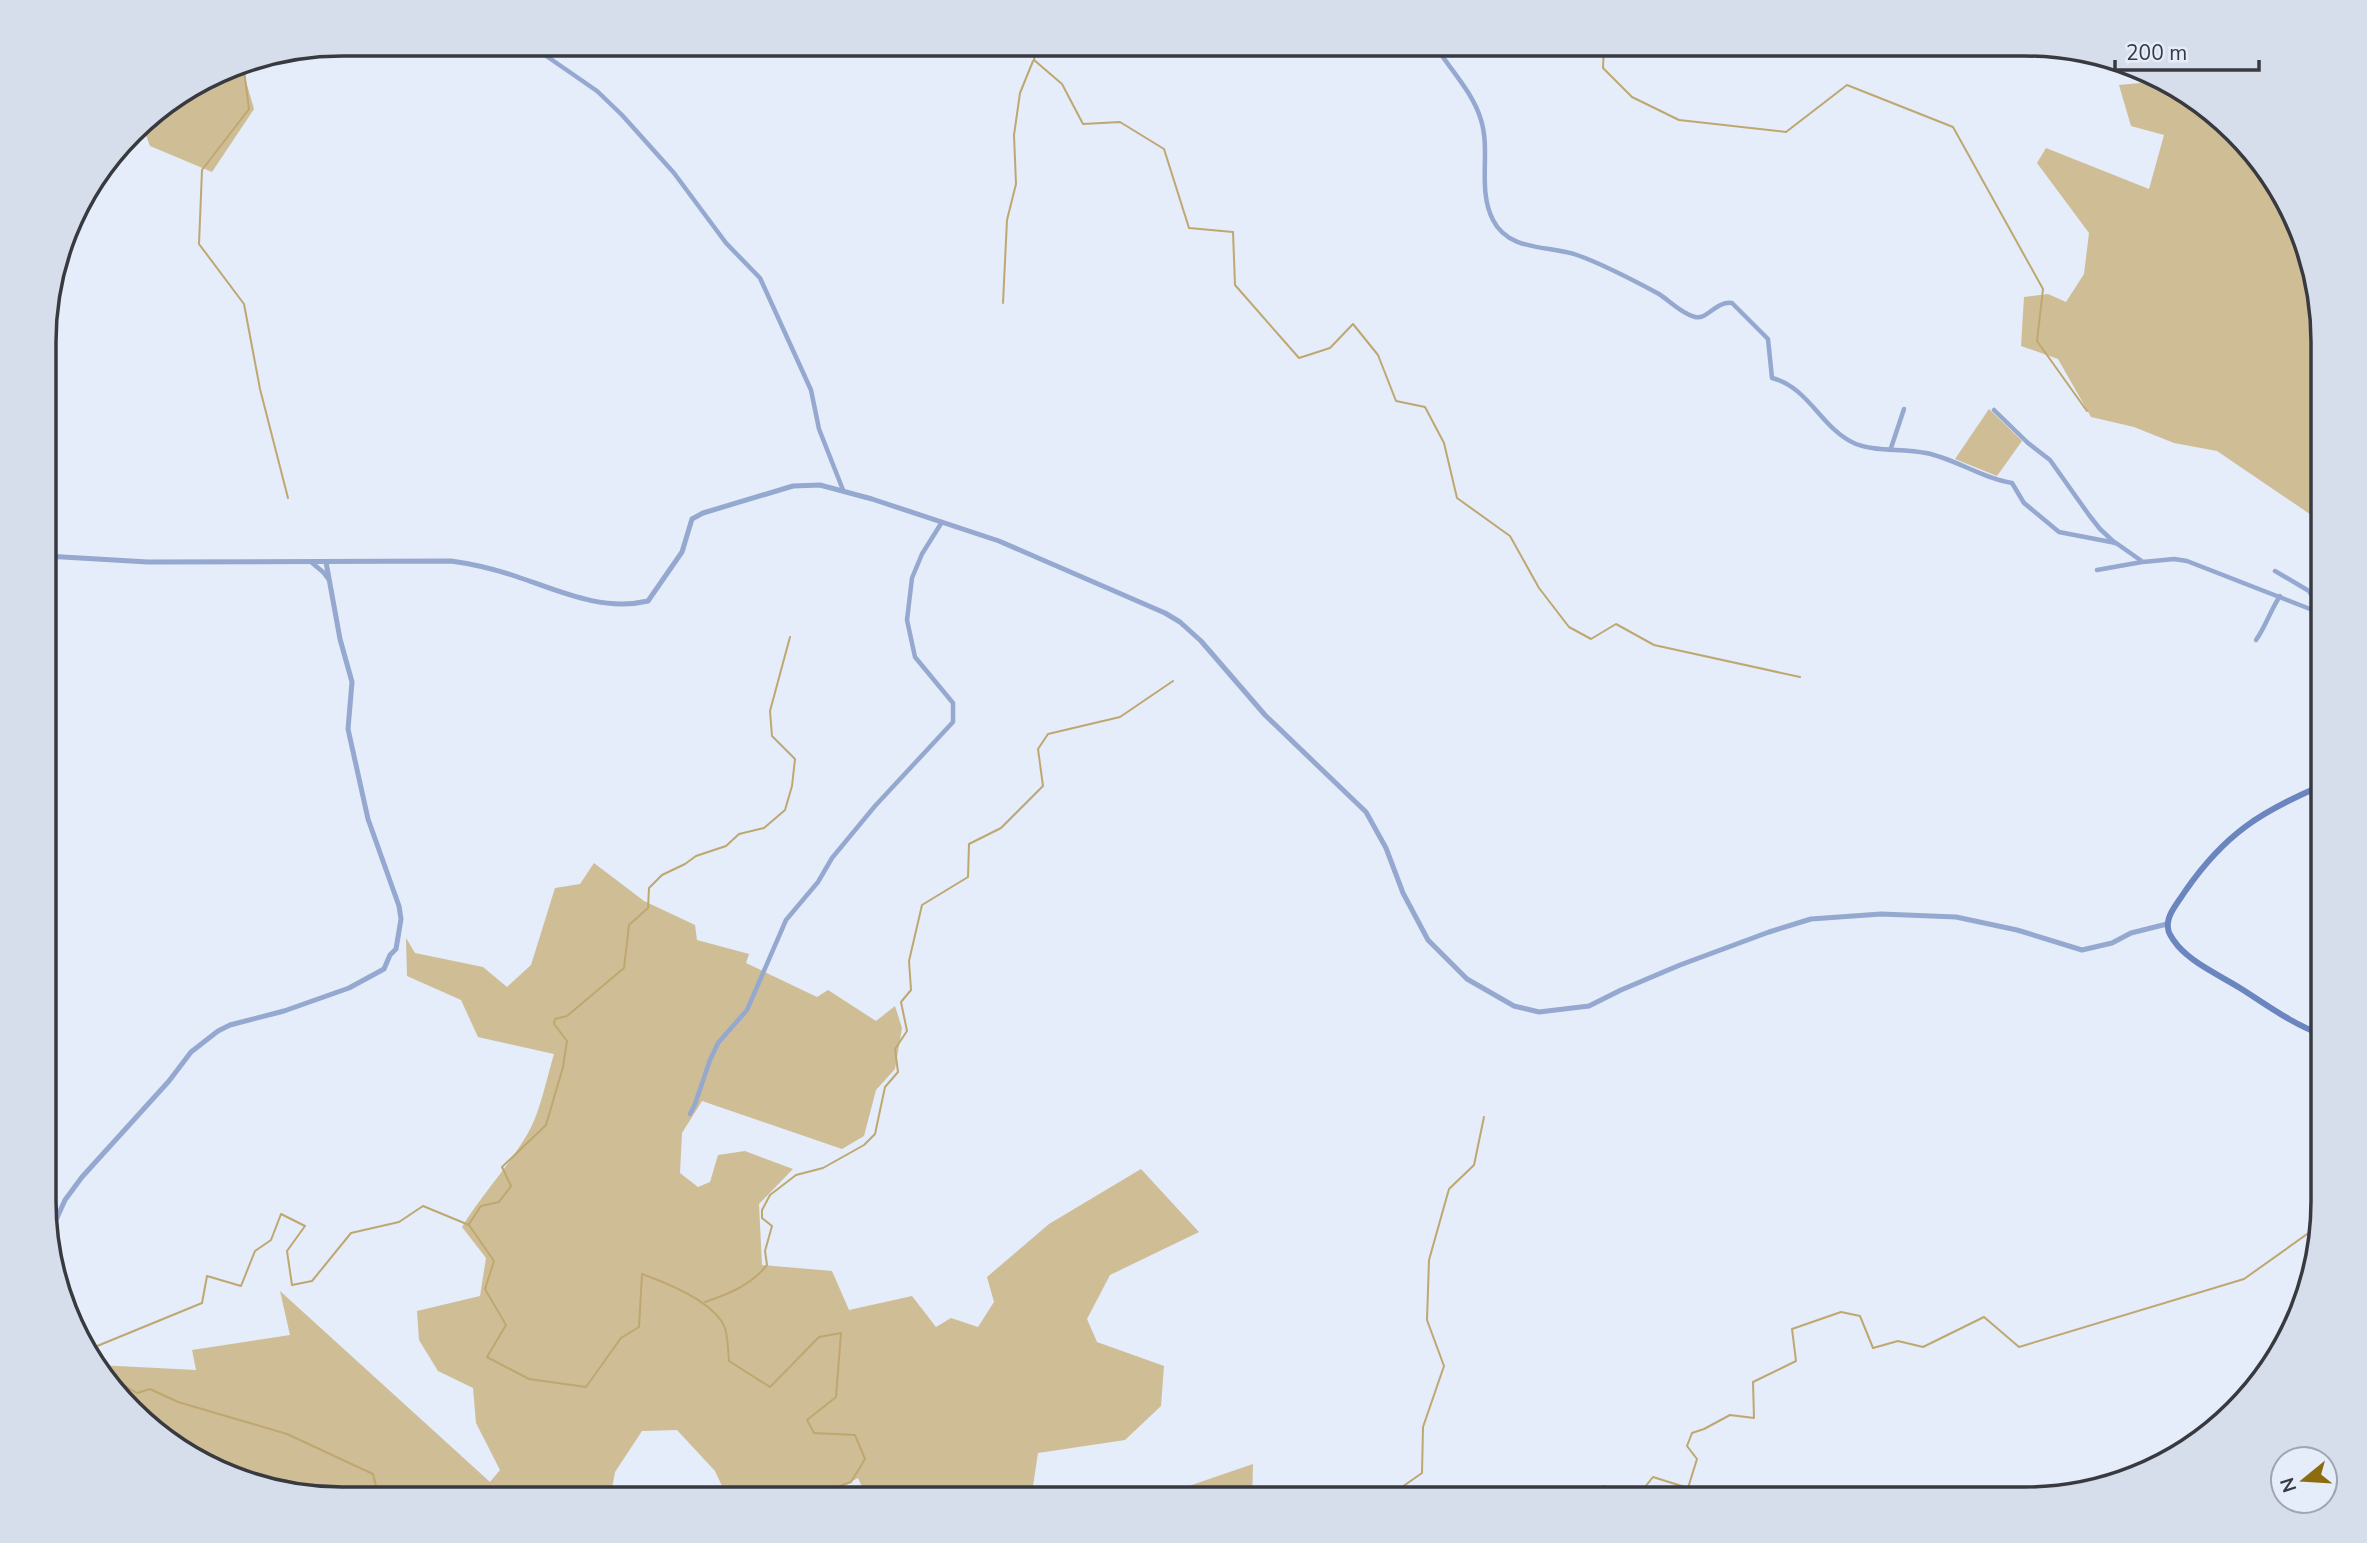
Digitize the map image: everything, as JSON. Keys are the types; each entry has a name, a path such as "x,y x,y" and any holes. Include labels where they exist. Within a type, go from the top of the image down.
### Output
{"main road":[{"path":"2311,790 2261,816 2217,849 2173,909 2167,924 2168,932 2178,946 2200,963 2298,1025 2311,1030"}],"street":[{"path":"546,56 597,91 622,115 671,169 726,243 760,278 811,390 819,429 842,490"},
{"path":"1442,56 1476,105 1482,122 1488,207 1494,222 1504,234 1516,242 1566,251 1583,257 1657,293 1694,317 1703,317 1721,303 1732,303 1768,339 1772,378 1786,382 1813,405 1834,430 1856,443 1929,453 1994,480 2012,483 2024,503 2059,532 2116,543"},
{"path":"1891,448 1904,409"},
{"path":"1994,410 2050,460 2099,529 2143,562"},
{"path":"56,557 148,562 451,561 479,565 587,600 640,603 648,601 672,569 682,552 692,519 703,513 793,486 820,485 999,541 1180,622 1201,641 1265,715 1366,812 1386,848 1404,893 1428,940 1468,979 1514,1006 1539,1012 1589,1006 1680,965 1811,919 1881,914 1956,917 2017,930 2082,950 2167,924"},
{"path":"690,1114 714,1051 747,1010 786,920 875,806 953,722 953,703 917,661 911,646 907,620 912,578 922,554 942,522"},
{"path":"2097,570 2143,562 2174,559 2187,561 2235,582 2311,609"},
{"path":"310,562 330,581"},
{"path":"57,1218 65,1199 82,1177 169,1081 191,1052 230,1025 284,1011 349,988 384,969 396,949 401,919 399,906 370,826 348,729 352,682 337,623 326,562"},
{"path":"2275,572 2311,596"},
{"path":"2256,640 2280,596"}],"shaded area":[{"path":"244,74 254,109 212,172 150,146 146,134 168,115 199,94"},
{"path":"2140,83 2168,94 2184,104 2214,127 2240,153 2273,199 2296,250 2309,305 2311,515 2217,451 2174,443 2134,427 2091,417 2058,359 2021,346 2024,297 2048,294 2066,302 2084,274 2089,233 2037,163 2046,148 2149,189 2164,135 2131,126 2119,85"},
{"path":"1989,409 2022,441 1997,476 1955,459"},
{"path":"594,863 644,901 695,925 697,940 749,954 746,963 817,997 828,990 876,1021 895,1006 902,1028 895,1069 876,1090 864,1136 842,1149 702,1101 682,1133 680,1173 698,1187 710,1182 718,1155 745,1151 793,1169 759,1204 762,1265 832,1271 849,1310 912,1296 936,1327 951,1318 978,1327 994,1302 987,1277 1049,1224 1141,1169 1199,1232 1110,1275 1087,1319 1097,1342 1164,1366 1161,1406 1125,1440 1038,1453 1033,1487 862,1487 858,1478 841,1487 722,1487 715,1471 677,1430 642,1431 615,1472 612,1487 305,1485 250,1472 233,1465 199,1449 153,1416 127,1390 108,1366 196,1370 192,1350 290,1335 280,1291 490,1482 500,1470 476,1423 473,1388 438,1371 419,1340 417,1311 480,1296 486,1258 462,1227 528,1133 540,1105 554,1054 478,1037 461,1000 407,976 406,938 415,953 483,967 507,987 531,965 555,888 580,884"},
{"path":"1253,1464 1252,1487 1186,1487"}],"waterway":[{"path":"1034,56 1034,60 1062,84 1083,124 1120,122 1164,149 1189,228 1233,232 1235,285 1299,358 1330,348 1353,324 1378,355 1396,401 1425,407 1444,443 1457,498 1510,536 1539,588 1569,627 1591,639 1616,624 1654,645 1800,677"},
{"path":"1604,56 1603,68 1632,97 1679,120 1786,132 1847,85 1953,127 2043,289 2037,341 2087,411"},
{"path":"1003,303 1007,220 1016,184 1014,135 1020,93 1033,61"},
{"path":"244,73 249,109 202,170 199,244 244,304 260,389 288,498"},
{"path":"469,1224 481,1206 499,1202 511,1186 502,1167 546,1125 563,1067 567,1041 554,1024 555,1019 567,1016 624,968 629,925 648,908 649,888 662,875 696,856 726,846 739,834 764,828 785,810 792,786 795,759 772,736 770,711 790,637"},
{"path":"705,1302 739,1288 767,1265 765,1251 772,1226 762,1218 762,1210 770,1195 796,1175 823,1168 864,1145 875,1134 885,1087 898,1072 895,1049 907,1031 901,1002 911,990 909,961 922,905 968,877 969,844 1001,828 1043,786 1038,749 1048,734 1120,717 1173,681"},
{"path":"1402,1487 1422,1473 1423,1427 1444,1366 1427,1320 1429,1260 1449,1189 1474,1165 1484,1117"},
{"path":"96,1347 202,1303 207,1276 241,1286 255,1251 271,1240 281,1214 305,1226 287,1251 292,1285 312,1281 351,1233 399,1222 423,1206 469,1225 494,1261 485,1289 506,1325 487,1357 529,1379 586,1387 621,1338 639,1327 642,1274 689,1295 711,1310 725,1328 729,1361 770,1387 819,1337 841,1333 836,1397 807,1420 814,1433 855,1435 865,1459 851,1482 837,1487"},
{"path":"1688,1487 1697,1459 1687,1446 1692,1433 1730,1415 1754,1418 1753,1382 1796,1361 1792,1329 1841,1312 1860,1316 1873,1348 1898,1341 1923,1347 1984,1317 2019,1347 2244,1279 2309,1232"},
{"path":"123,1385 137,1393 150,1389 178,1402 287,1434 373,1474 376,1487"},
{"path":"1645,1487 1653,1477 1685,1487"},
{"path":"1601,1487 1605,1487"}]}
